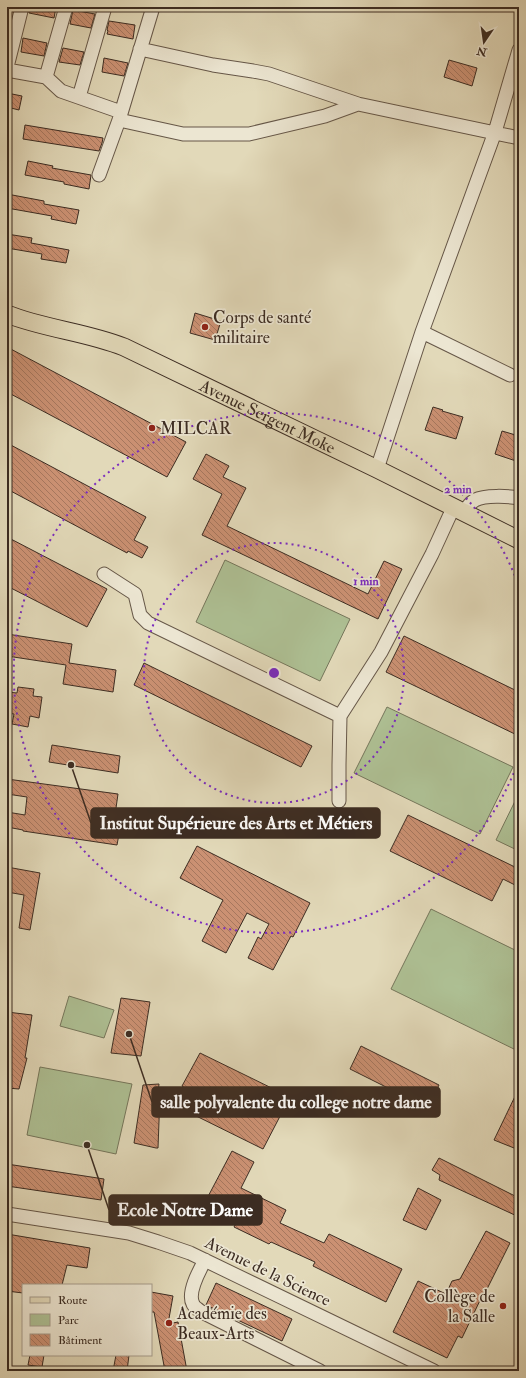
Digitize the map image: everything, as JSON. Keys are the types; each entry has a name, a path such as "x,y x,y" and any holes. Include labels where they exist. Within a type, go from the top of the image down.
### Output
{"main road":[{"name":"Avenue Sergent Moke","path":"7,314 27,322 99,338 112,343 377,469 519,540"}],"street":[{"path":"22,7 7,69 46,77 61,90 120,116 183,134 248,134 325,116 358,104"},
{"path":"46,77 66,7"},
{"path":"79,97 105,7"},
{"path":"99,175 120,116 153,7"},
{"path":"140,49 213,65 253,70 358,104 519,138"},
{"path":"377,469 422,332 495,132 519,50"},
{"path":"422,332 510,374"},
{"path":"339,801 340,716 382,652 432,554 459,509 468,506 475,500 489,497 519,498"},
{"path":"104,574 135,594 140,615 148,623 340,716"},
{"name":"Avenue de la Science","path":"7,1214 129,1234 190,1253 434,1371"},
{"path":"205,1260 193,1285 191,1298 193,1305 200,1311 320,1371"}],"green space":[{"path":"225,560 350,619 320,681 196,622"},
{"path":"387,707 513,767 480,834 354,773"},
{"path":"519,793 519,851 496,840"},
{"path":"431,909 519,952 518,1051 391,989"},
{"path":"69,996 114,1010 104,1038 60,1026"},
{"path":"40,1067 132,1084 116,1154 27,1135"}],"building":[{"path":"30,7 56,7 54,18 29,13"},
{"path":"73,10 95,14 91,28 70,24"},
{"path":"109,21 135,25 133,39 107,34"},
{"path":"23,38 47,43 44,56 21,52"},
{"path":"63,48 84,52 80,65 59,62"},
{"path":"104,58 128,63 124,76 102,72"},
{"path":"449,60 477,68 472,86 444,77"},
{"path":"7,93 22,96 19,110 7,107"},
{"path":"25,125 103,138 102,143 99,151 23,139"},
{"path":"28,161 53,166 52,168 91,175 89,189 64,184 64,182 25,175"},
{"path":"7,194 44,201 44,204 79,210 76,224 51,219 52,216 7,208"},
{"path":"7,234 32,238 31,243 69,250 66,263 41,259 42,254 7,248"},
{"name":"Corps de santé militaire","path":"195,313 221,321 215,340 190,333"},
{"path":"7,347 186,442 167,477 7,392"},
{"path":"433,407 463,417 456,439 425,430"},
{"path":"502,431 519,436 519,462 495,454"},
{"path":"7,443 146,517 134,540 148,547 142,558 128,551 127,553 7,489"},
{"path":"206,454 229,466 223,477 246,488 227,526 368,594 384,561 402,569 378,619 202,535 222,494 193,479"},
{"path":"7,537 107,589 87,627 7,586"},
{"path":"7,634 72,644 69,663 116,670 113,692 63,684 66,665 7,656"},
{"path":"404,636 519,692 519,736 386,672"},
{"path":"144,663 312,746 301,767 134,685"},
{"path":"18,687 34,689 33,696 42,697 39,718 30,716 28,727 12,724 14,714 7,713 7,692 17,693"},
{"path":"52,745 120,756 118,773 49,762"},
{"path":"7,779 118,794 114,822 121,823 117,845 23,831 7,827 7,812 25,815 27,797 7,794"},
{"path":"408,815 519,869 519,887 503,879 492,901 390,851"},
{"path":"197,846 310,903 293,937 291,936 273,970 248,958 258,937 261,939 269,924 247,913 226,953 202,941 223,900 180,878"},
{"path":"7,867 40,873 30,930 19,928 24,895 7,892"},
{"path":"121,998 150,1002 141,1056 111,1053"},
{"path":"7,1012 32,1015 25,1058 27,1058 19,1089 7,1088"},
{"path":"361,1046 439,1085 428,1108 350,1069"},
{"path":"200,1053 290,1097 263,1149 180,1108 188,1090 182,1086"},
{"path":"159,1084 158,1148 134,1143 143,1085"},
{"path":"519,1088 519,1150 494,1140"},
{"path":"232,1151 254,1162 241,1188 286,1210 280,1223 324,1243 329,1234 402,1269 386,1302 313,1266 315,1262 271,1242 269,1244 234,1227 236,1223 203,1206"},
{"path":"439,1158 519,1198 519,1217 439,1180 440,1175 432,1170"},
{"path":"7,1164 104,1179 101,1200 7,1186"},
{"path":"418,1188 441,1200 426,1230 403,1220"},
{"path":"486,1231 510,1243 462,1338 458,1336 447,1358 393,1332 418,1281 446,1294 452,1281 460,1279"},
{"path":"7,1234 90,1248 87,1268 67,1265 62,1284 22,1284 22,1293 7,1291"},
{"path":"216,1283 292,1319 282,1341 206,1305"},
{"path":"152,1292 173,1296 168,1324 178,1322 187,1371 165,1371 154,1312 152,1312"},
{"path":"30,1356 44,1356 42,1367 28,1365"},
{"path":"116,1356 129,1356 127,1371 113,1371"}],"place":[{"name":"Corps de santé militaire","path":"205,327"},
{"name":"MILCAR","path":"152,428"},
{"name":"Institut Supérieure des Arts et Métiers","path":"71,765"},
{"name":"salle polyvalente du college notre dame","path":"129,1034"},
{"name":"Ecole Notre Dame","path":"87,1145"},
{"name":"Collège de la Salle","path":"503,1306"},
{"name":"Académie des Beaux-Arts","path":"169,1323"}]}
